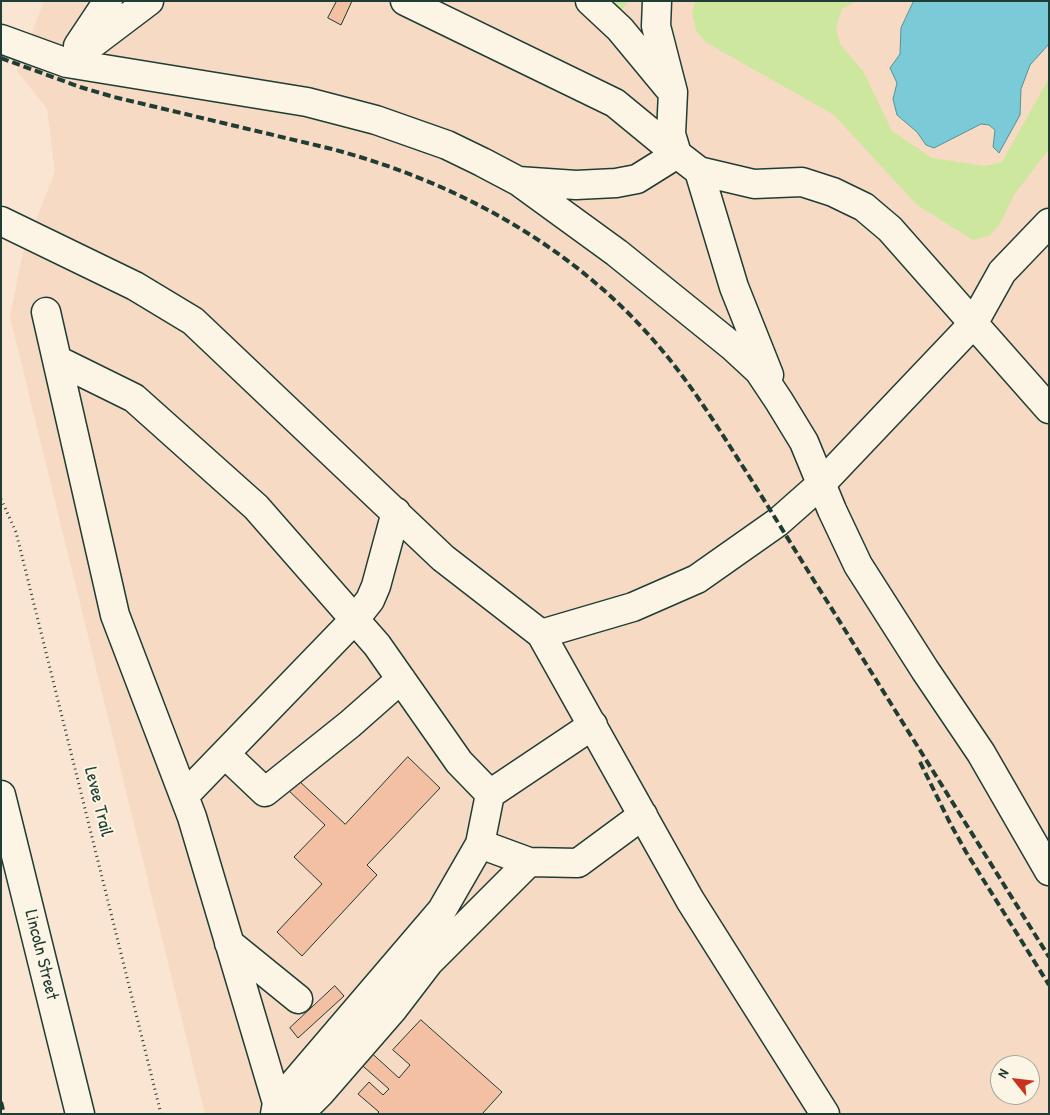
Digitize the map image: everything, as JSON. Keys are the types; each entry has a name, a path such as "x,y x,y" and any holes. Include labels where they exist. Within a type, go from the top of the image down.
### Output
{"street":[{"path":"67,63 108,1"},
{"path":"67,63 149,1"},
{"path":"404,1 615,103 699,171 754,184 802,182 833,192 864,208 890,229 1049,409"},
{"path":"590,1 620,29 673,92"},
{"path":"657,1 656,26 673,92 671,134 677,154"},
{"path":"1,40 67,63 307,102 376,120 447,145 518,181 617,253 732,346 759,371 804,442 832,510 858,565 925,670 981,752 1049,871"},
{"path":"518,181 576,185 616,183 637,179 677,154"},
{"path":"699,171 734,287 779,401"},
{"path":"1,221 135,286 193,321 443,558 541,634 690,900 825,1114"},
{"path":"541,634 633,607 697,580 778,522 821,484 973,324 1002,272 1049,223"},
{"path":"46,312 115,615 192,817 229,943 284,1110"},
{"path":"57,360 134,398 256,507 377,644 459,762 490,794"},
{"path":"184,796 355,619 370,600 376,586 396,512"},
{"path":"225,754 264,792 350,724 401,679"},
{"path":"284,1110 442,910 480,844 490,794 593,725"},
{"name":"Lincoln Street","path":"1,795 80,1114"},
{"path":"480,844 529,862 578,863 642,815"},
{"path":"284,1110 320,1093 393,1009 429,962 529,862"},
{"path":"229,943 298,998"}],"path":[{"name":"Levee Trail","path":"1,499 16,532 161,1114"}],"shaded area":[{"path":"44,1 1049,1 1049,1114 205,1114 10,317 23,252 55,172 47,109 17,71"}],"green space":[{"path":"602,1 629,1 618,15"},
{"path":"695,1 857,1 842,9 836,27 840,44 863,71 892,131 932,158 985,166 1002,162 1049,78 1049,149 1014,195 1000,224 989,236 973,240 917,205 834,115 707,43 696,31 692,13"}],"water":[{"path":"914,1 1049,1 1049,44 1030,65 1021,89 1020,115 999,153 993,147 995,130 989,125 981,124 934,148 926,145 917,132 897,115 893,99 897,83 890,68 900,54 901,28"}],"building":[{"path":"337,1 352,1 341,25 328,18"},
{"path":"408,757 440,788 367,865 377,875 302,956 277,932 322,884 294,857 325,825 288,790 298,780 345,824"},
{"path":"335,986 344,996 298,1038 290,1028"},
{"path":"421,1020 502,1092 482,1114 377,1114 379,1112 358,1094 369,1082 383,1095 389,1089 356,1060 366,1048 399,1078 410,1065 393,1050"}],"railway":[{"path":"1,58 80,87 114,97 332,149 379,163 469,200 553,250 592,280 628,313 661,349 685,379 706,410 1049,957"},
{"path":"920,762 966,852 1049,985"},
{"path":"1,1102 4,1114"}]}
